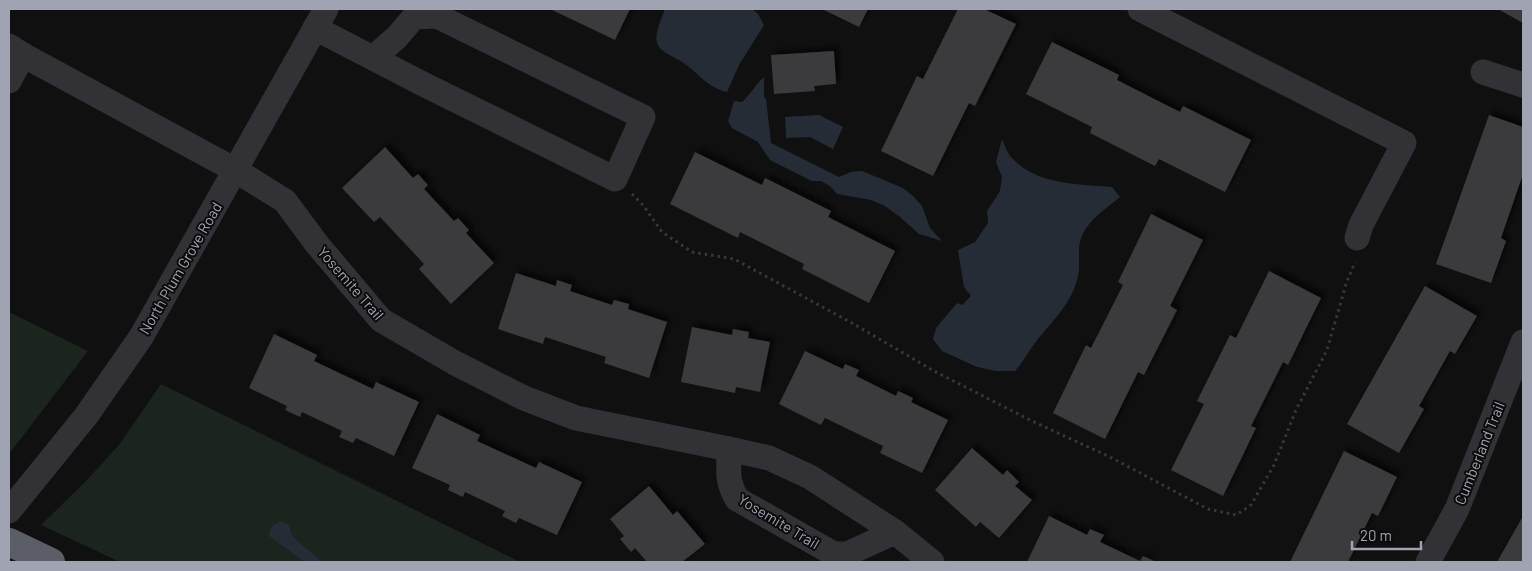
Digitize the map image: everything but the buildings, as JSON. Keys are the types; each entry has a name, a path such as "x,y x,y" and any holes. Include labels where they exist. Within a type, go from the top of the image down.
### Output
{"highway":[{"path":"9,542 51,562"}],"street":[{"path":"1140,9 1404,143 1361,225 1357,238"},
{"path":"321,19 373,58 615,178 642,117 437,16 414,17 397,37 373,58"},
{"name":"North Plum Grove Road","path":"9,511 86,416 141,336 321,19"},
{"path":"9,81 16,50"},
{"name":"Yosemite Trail","path":"16,50 235,170 285,201 316,243 381,320 455,363 524,398 576,418 769,458 810,477 895,532 932,562"},
{"path":"1483,72 1523,85"},
{"name":"Cumberland Trail","path":"1428,562 1457,509 1523,342"},
{"name":"Yosemite Trail","path":"730,449 728,472 730,487 737,499 834,554 847,554 895,532"}],"path":[{"path":"615,178 643,204 662,232 692,252 734,259 846,319 934,371 1032,421 1112,458 1208,508 1236,516 1252,506 1274,465 1296,410 1327,350 1346,284 1356,258 1357,238"}],"shaded area":[{"path":"665,9 752,9 758,14 764,25 739,65 727,92 709,84 685,64 659,47 656,39"},
{"path":"764,77 764,97 766,99 771,143 839,177 851,172 862,171 903,188 922,206 930,228 942,241 919,234 885,206 871,200 837,194 830,186 821,181 812,181 770,160 758,142 732,128 728,121 734,101 742,102"},
{"path":"819,115 843,127 833,149 810,137 786,138 785,117"},
{"path":"1002,139 1011,157 1023,168 1034,174 1059,182 1112,187 1120,197 1092,221 1082,235 1079,272 1073,292 1064,308 1015,371 996,371 977,367 942,351 933,339 936,328 957,303 962,305 971,296 964,287 958,250 975,242 988,223 987,211 1000,191 1002,177 996,162"},
{"path":"9,312 88,351 9,454"},
{"path":"161,384 520,562 120,562 41,525 119,445"},
{"path":"280,521 289,525 292,536 322,562 305,562 269,536 271,527"}]}
